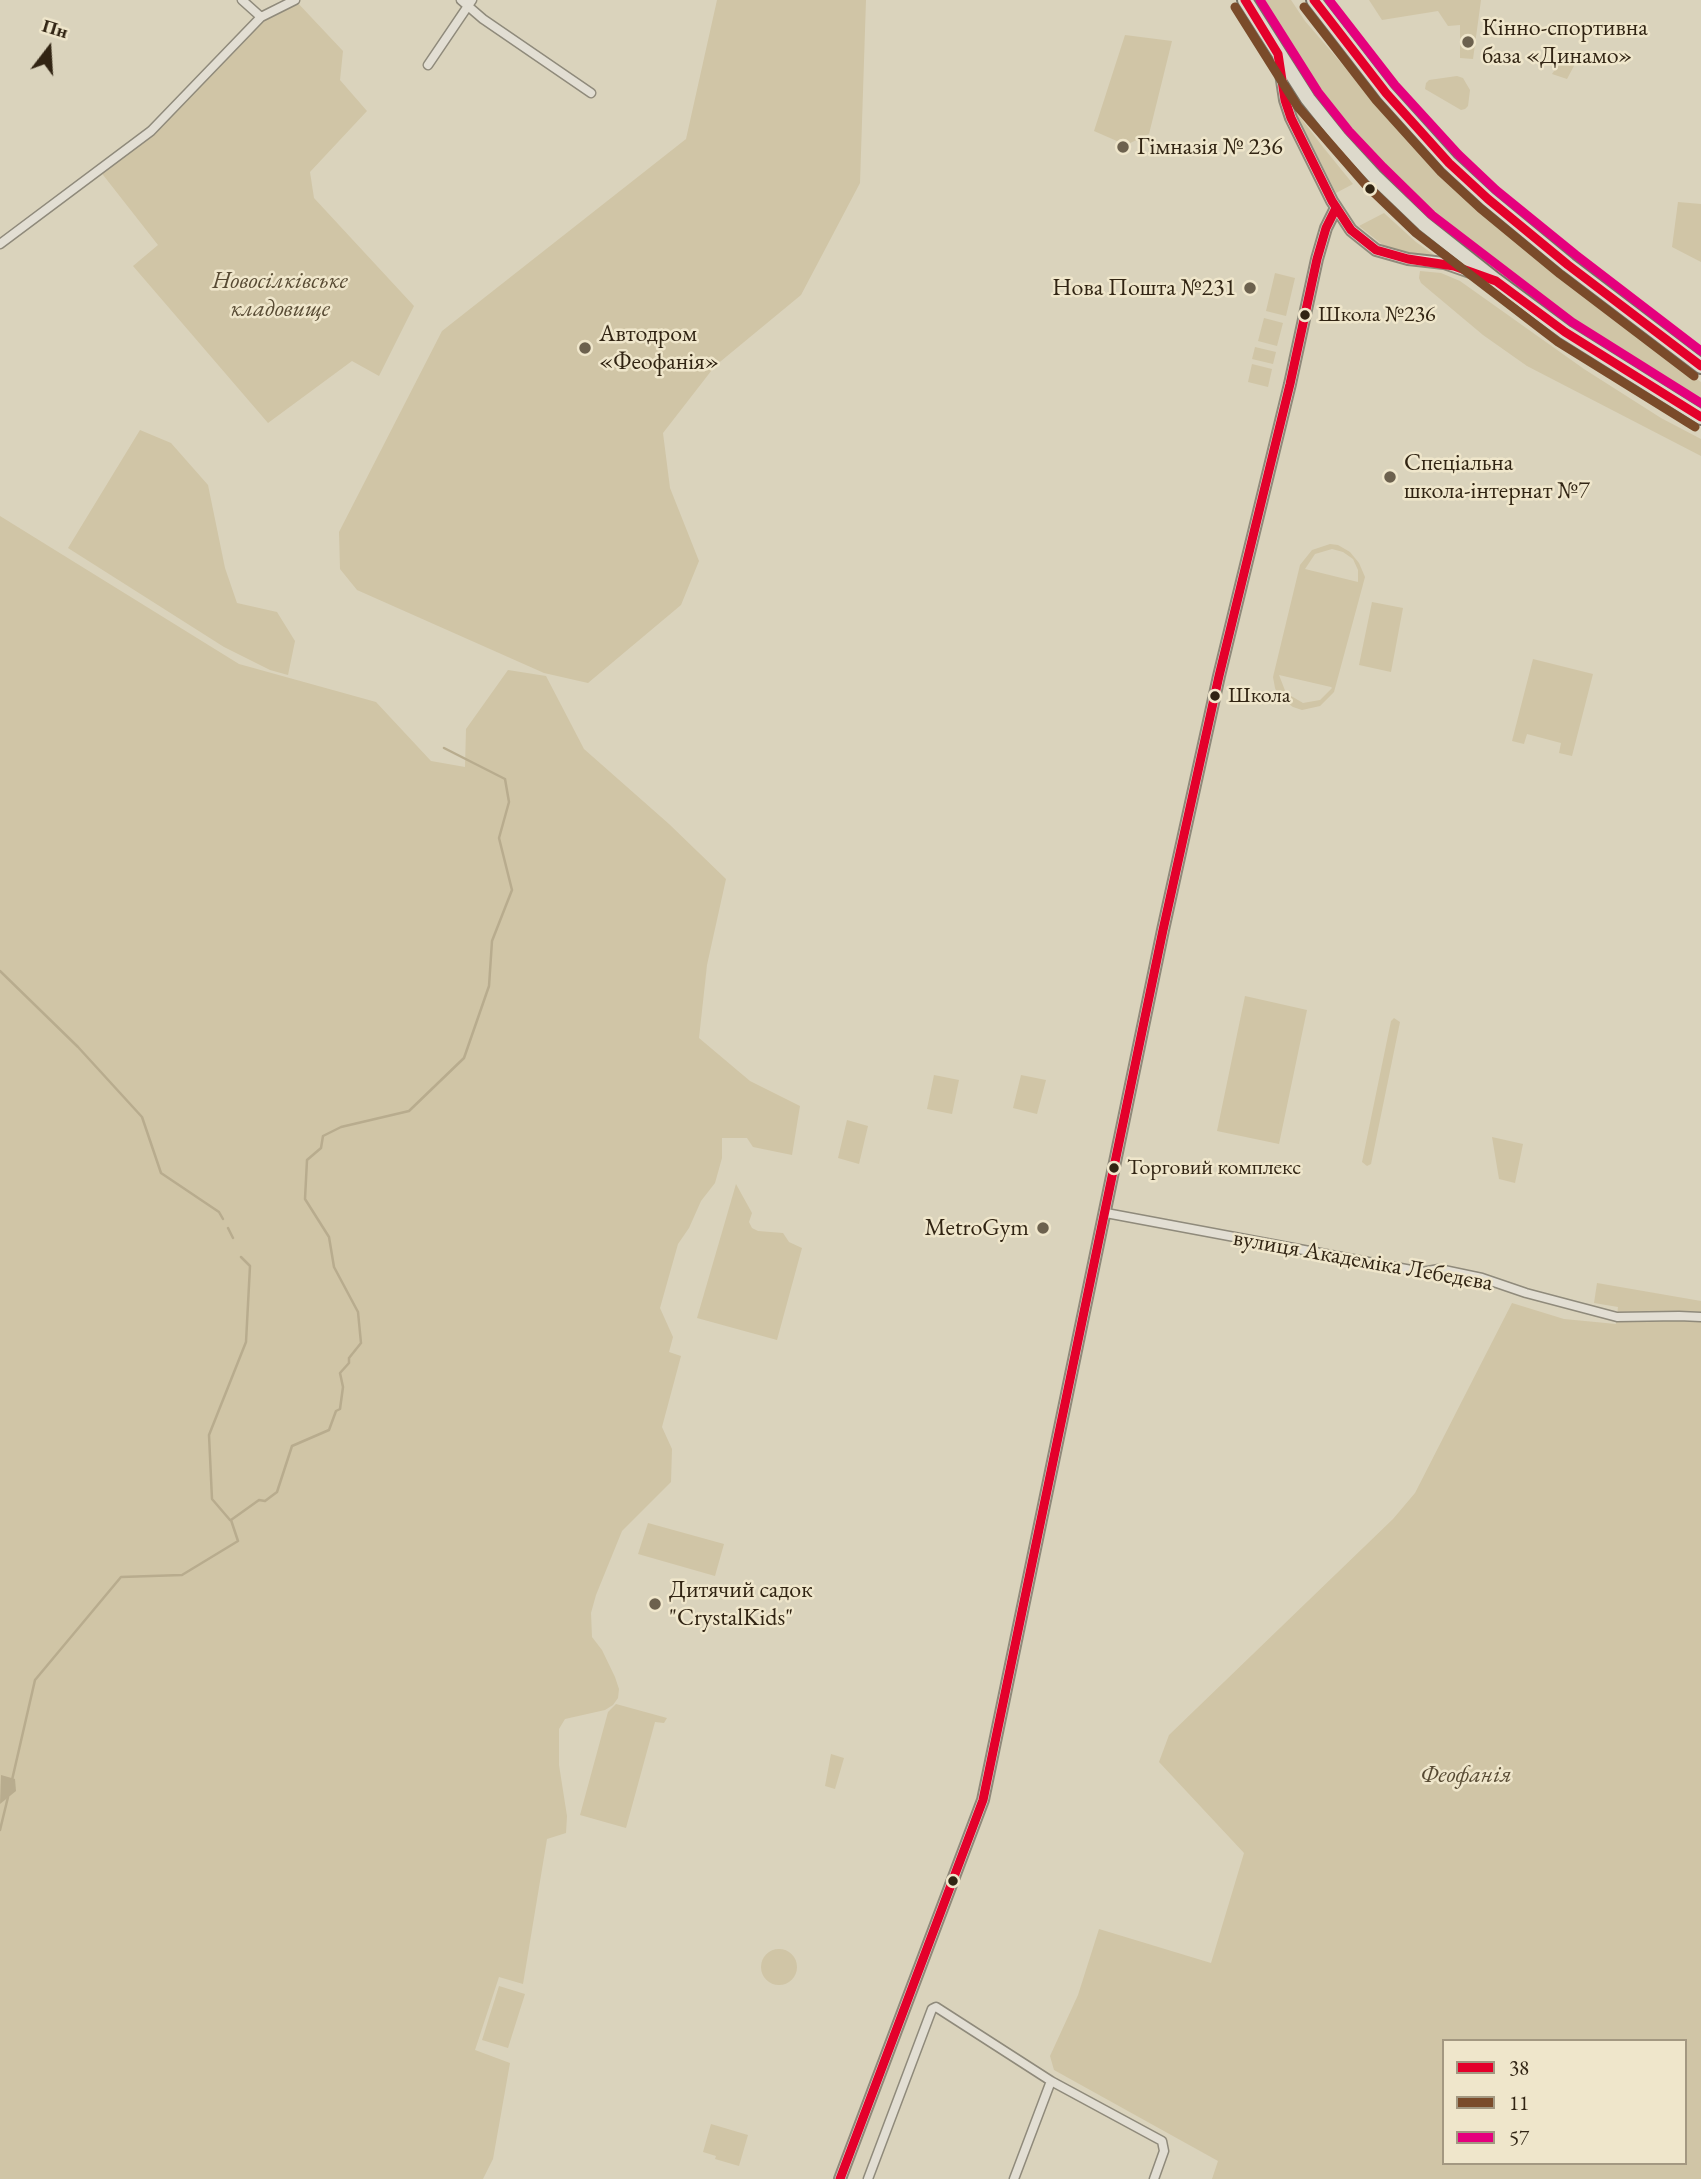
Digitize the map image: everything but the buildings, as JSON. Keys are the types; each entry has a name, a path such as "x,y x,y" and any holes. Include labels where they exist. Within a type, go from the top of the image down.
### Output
{"highway":[{"path":"1245,0 1278,54 1340,139 1424,224 1565,331 1701,417"},
{"path":"1314,0 1377,83 1449,163 1567,265 1701,366"}],"street":[{"path":"242,0 261,16"},
{"path":"0,244 150,131 261,16 295,0"},
{"path":"428,65 467,2 483,19 591,93"},
{"path":"1278,54 1285,100 1291,118 1336,208 1352,230 1376,250 1408,259 1454,266 1496,281"},
{"path":"840,2179 983,1800 1168,906 1317,259 1326,228 1336,208"},
{"name":"вулиця Академіка Лебедєва","path":"1106,1213 1398,1268 1422,1272 1439,1269 1482,1278 1526,1293 1617,1317 1701,1317"},
{"path":"868,2179 932,2009 936,2007 1051,2081 1162,2141 1164,2151 1153,2179"},
{"path":"1014,2179 1051,2081"}],"green space":[{"name":"Новосілківське кладовище","path":"295,0 343,51 340,80 367,111 310,172 314,198 414,306 379,376 352,361 268,423 133,266 158,245 100,171 151,131 261,17"},
{"name":"Автодром «Феофанія»","path":"717,0 866,0 860,183 801,295 715,366 663,433 670,488 699,561 681,605 588,683 544,673 357,590 340,569 339,532 442,331 686,139"},
{"path":"1259,0 1291,0 1305,21 1366,92 1460,191 1502,230 1565,280 1701,382 1701,402 1615,350 1517,280 1404,189 1350,130 1308,76"},
{"name":"Кінно-спортивна база «Динамо»","path":"1369,0 1481,0 1473,59 1460,58 1460,25 1448,26 1438,11 1382,20"},
{"path":"1125,35 1172,41 1149,134 1126,145 1094,131"},
{"path":"1560,62 1575,64 1567,79 1552,74"},
{"path":"1457,76 1463,78 1470,90 1468,106 1465,109 1461,110 1425,89 1429,80"},
{"path":"1294,109 1323,147 1353,184 1336,193"},
{"path":"1678,202 1701,204 1701,262 1672,247"},
{"path":"1384,213 1437,257 1388,249 1359,226"},
{"path":"1420,271 1441,273 1460,281 1584,369 1661,418 1701,439 1701,456 1527,366 1483,335 1421,283"},
{"path":"1275,273 1295,278 1286,316 1266,311"},
{"path":"1264,318 1283,323 1277,346 1258,341"},
{"path":"1255,347 1276,352 1273,364 1252,359"},
{"path":"1252,364 1272,369 1268,387 1248,382"},
{"path":"140,430 171,443 208,485 225,568 237,603 277,612 295,641 288,675 270,670 224,647 68,548"},
{"path":"0,516 239,664 376,702 431,761 465,767 466,729 508,670 546,676 584,749 726,879 707,965 699,1038 750,1081 800,1106 792,1155 753,1147 747,1138 722,1138 722,1158 715,1183 701,1201 689,1228 678,1244 660,1308 673,1337 669,1352 681,1356 662,1427 672,1449 671,1482 622,1531 591,1613 592,1637 602,1650 615,1677 619,1689 618,1698 605,1710 565,1719 559,1729 559,1765 567,1816 566,1833 547,1839 523,1984 499,1977 475,2050 510,2063 493,2159 483,2179 0,2179"},
{"path":"1330,544 1338,545 1350,552 1365,577 1334,692 1320,706 1302,710 1279,697 1273,677 1300,565 1312,550","holes":["1332,549 1353,559 1358,570 1358,582 1305,569 1315,554","1279,675 1331,687 1332,688 1320,700 1303,703 1286,693"]},
{"path":"1372,602 1403,608 1391,672 1359,665"},
{"path":"1533,659 1593,674 1572,756 1559,753 1561,743 1527,734 1524,744 1512,741"},
{"path":"1245,996 1307,1010 1279,1144 1217,1131"},
{"path":"1394,1018 1400,1022 1371,1164 1367,1166 1362,1162 1391,1021"},
{"path":"934,1075 959,1080 952,1114 927,1109"},
{"path":"1021,1075 1046,1080 1037,1114 1013,1108"},
{"path":"847,1120 868,1126 859,1164 838,1158"},
{"path":"1492,1137 1523,1144 1515,1183 1499,1179"},
{"path":"736,1184 752,1213 749,1222 752,1228 783,1233 789,1242 802,1248 777,1340 697,1318"},
{"name":"Феофанія","path":"1597,1283 1701,1301 1701,2179 1212,2179 1218,2161 1054,2070 1050,2056 1078,1995 1099,1929 1211,1963 1244,1853 1159,1762 1169,1735 1393,1519 1415,1493 1512,1303 1564,1319 1616,1324 1618,1307 1594,1303"},
{"path":"648,1523 724,1544 715,1576 638,1554"},
{"path":"616,1704 667,1718 664,1723 655,1722 626,1828 580,1815 608,1712"},
{"path":"831,1754 844,1758 835,1789 825,1786"},
{"path":"779,1949 792,1954 797,1967 792,1980 779,1985 766,1980 761,1967 766,1954"},
{"path":"499,1986 525,1994 508,2048 482,2040"},
{"path":"711,2124 748,2135 739,2166 715,2159 716,2156 703,2152"}],"shaded area":[{"path":"1,1775 15,1779 16,1791 0,1804"}],"waterway":[{"path":"12,1780 35,1680 121,1577 182,1575 238,1541 231,1520 259,1500 265,1501 277,1492 292,1446 329,1430 336,1411 340,1409 343,1387 340,1373 361,1343 358,1312 334,1267 329,1237 305,1199 307,1160 321,1148 323,1136 341,1127 409,1111 464,1058 489,986 492,941 512,890 499,838 509,802 505,779 444,748"},
{"path":"0,971 78,1047 142,1117 161,1173 219,1212 223,1219"},
{"path":"228,1228 233,1238"},
{"path":"230,1520 212,1499 209,1435 246,1342 250,1266 241,1257"},
{"path":"0,1830 8,1797"}],"transit line":[{"name":"38","path":"1245,0 1278,54 1285,100 1291,118 1332,201 1351,230 1376,250 1408,259 1454,266 1496,281 1565,332 1701,417"},
{"name":"57","path":"1260,0 1318,92 1349,131 1432,215 1572,322 1701,403"},
{"name":"38","path":"1314,0 1386,93 1449,163 1568,265 1701,366"},
{"name":"57","path":"1329,0 1395,85 1458,154 1496,190 1701,351"},
{"name":"11","path":"1235,7 1298,107 1365,184 1416,233 1558,342 1695,427"},
{"name":"11","path":"1304,7 1376,100 1441,172 1560,274 1694,376"},
{"name":"38","path":"840,2179 983,1800 1163,930 1219,676 1290,384 1317,259 1326,228 1336,208"}],"place":[{"name":"Кінно-спортивна база «Динамо»","path":"1468,42"},
{"name":"Гімназія № 236","path":"1123,147"},
{"name":"Нова Пошта №231","path":"1250,288"},
{"name":"Школа №236","path":"1305,315"},
{"name":"Автодром «Феофанія»","path":"585,348"},
{"name":"Спеціальна школа-інтернат №7","path":"1390,477"},
{"name":"Школа","path":"1215,696"},
{"name":"Торговий комплекс","path":"1114,1168"},
{"name":"MetroGym","path":"1043,1228"},
{"name":"Дитячий садок \"CrystalKids\"","path":"655,1604"}]}
